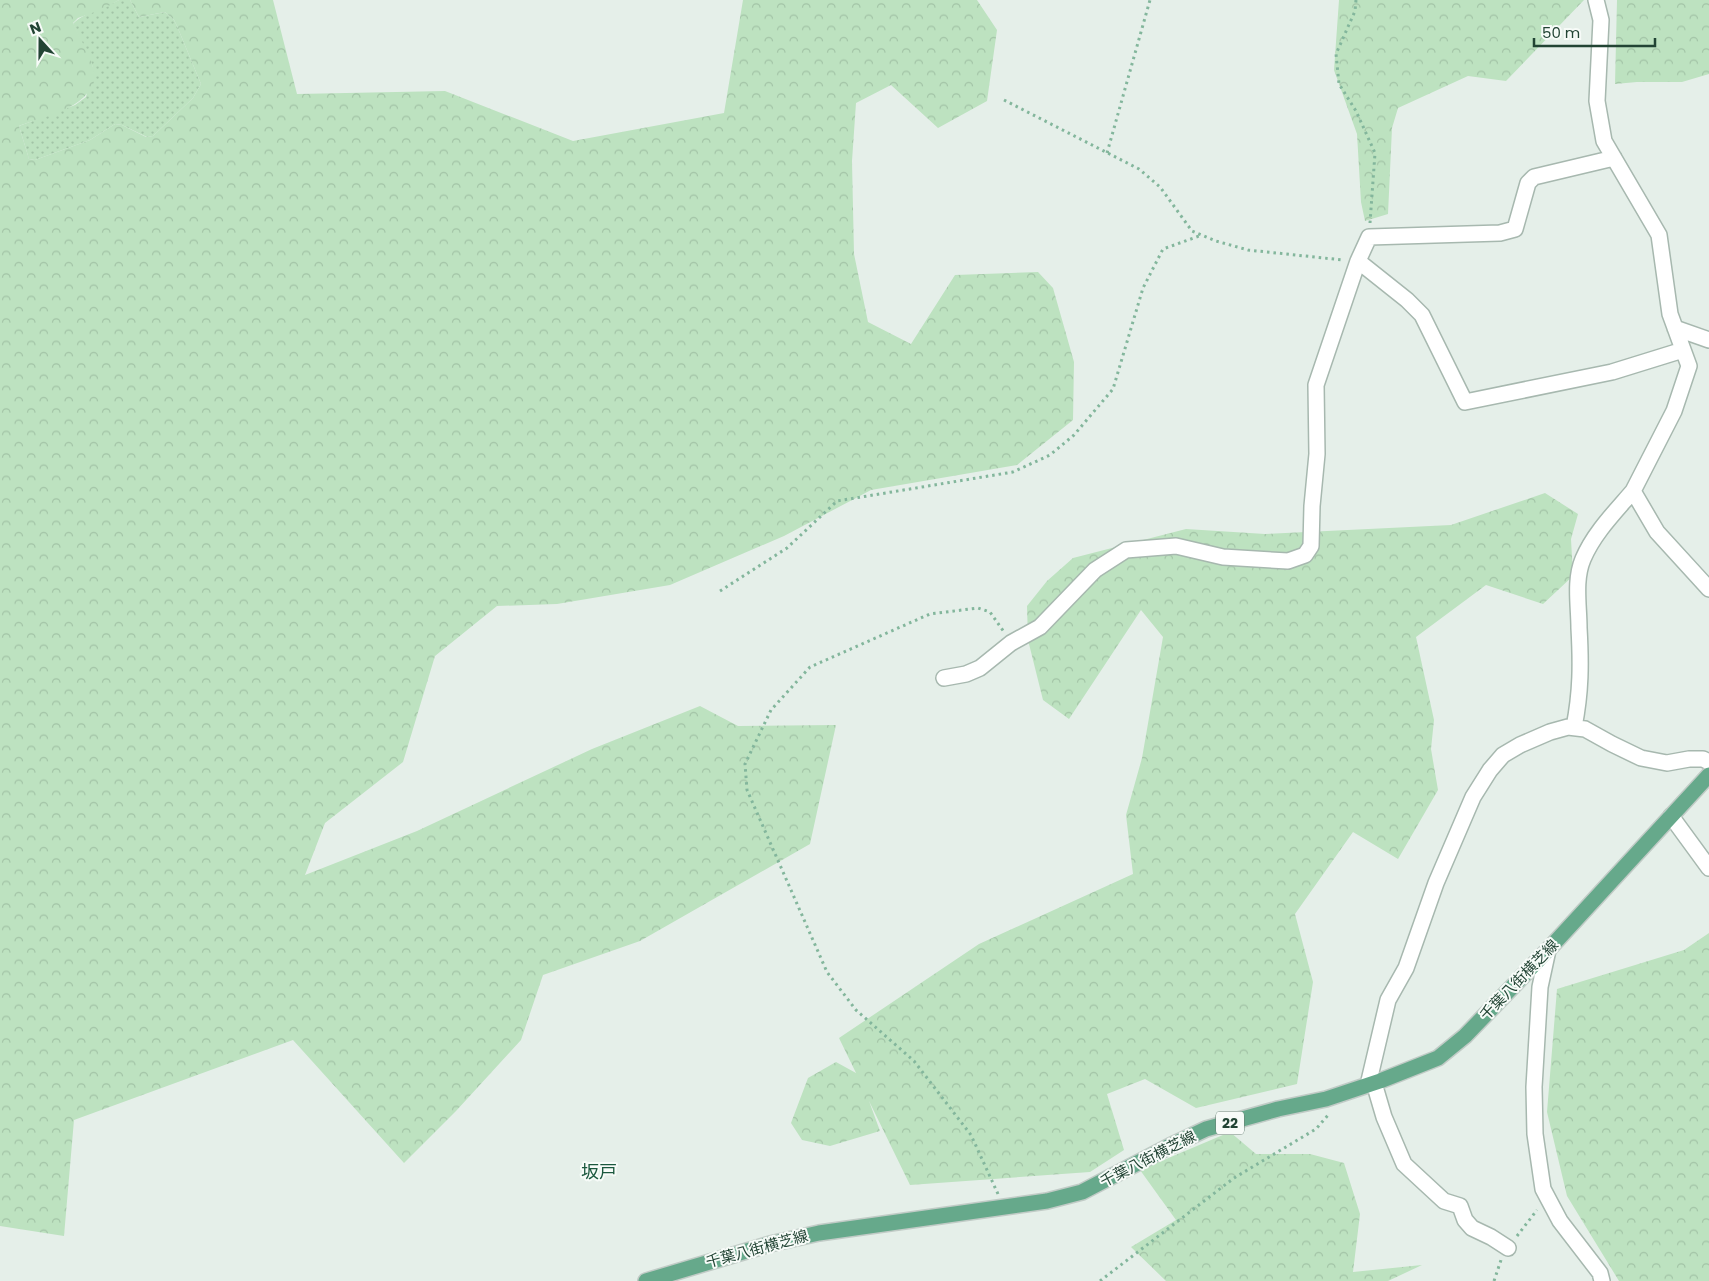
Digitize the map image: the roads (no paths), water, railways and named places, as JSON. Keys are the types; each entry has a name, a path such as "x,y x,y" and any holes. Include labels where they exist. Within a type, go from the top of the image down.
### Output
{"main road":[{"name":"千葉八街横芝線","path":"646,1281 770,1244 819,1233 1048,1201 1082,1192 1206,1129 1278,1109 1326,1099 1438,1058 1465,1036 1548,950 1709,775"}],"street":[{"path":"1574,727 1580,701 1581,669 1578,580 1582,561 1592,540 1633,491 1674,411 1689,366 1670,314 1659,235 1604,141 1596,101 1601,20 1596,0"},
{"path":"944,678 966,674 980,668 1011,643 1040,628 1094,570 1126,550 1176,546 1223,557 1288,561 1304,555 1311,546 1312,506 1318,454 1316,385 1358,261 1369,237 1500,233 1515,229 1528,183 1534,177 1614,158"},
{"path":"1358,261 1422,315 1465,402 1612,372 1683,350"},
{"path":"1675,328 1709,340"},
{"path":"1633,491 1657,532 1709,589"},
{"path":"1508,1248 1492,1237 1472,1228 1465,1220 1460,1206 1444,1201 1404,1164 1371,1084 1388,1000 1406,968 1436,883 1473,797 1490,770 1503,755 1520,745 1568,726 1585,729 1641,758 1667,763 1689,758 1703,759 1709,762"},
{"path":"1671,816 1709,868"},
{"path":"1548,950 1540,987 1534,1088 1534,1134 1543,1189 1560,1221 1600,1273 1602,1281"}],"district":[{"name":"坂戸","path":"599,1172"}]}
